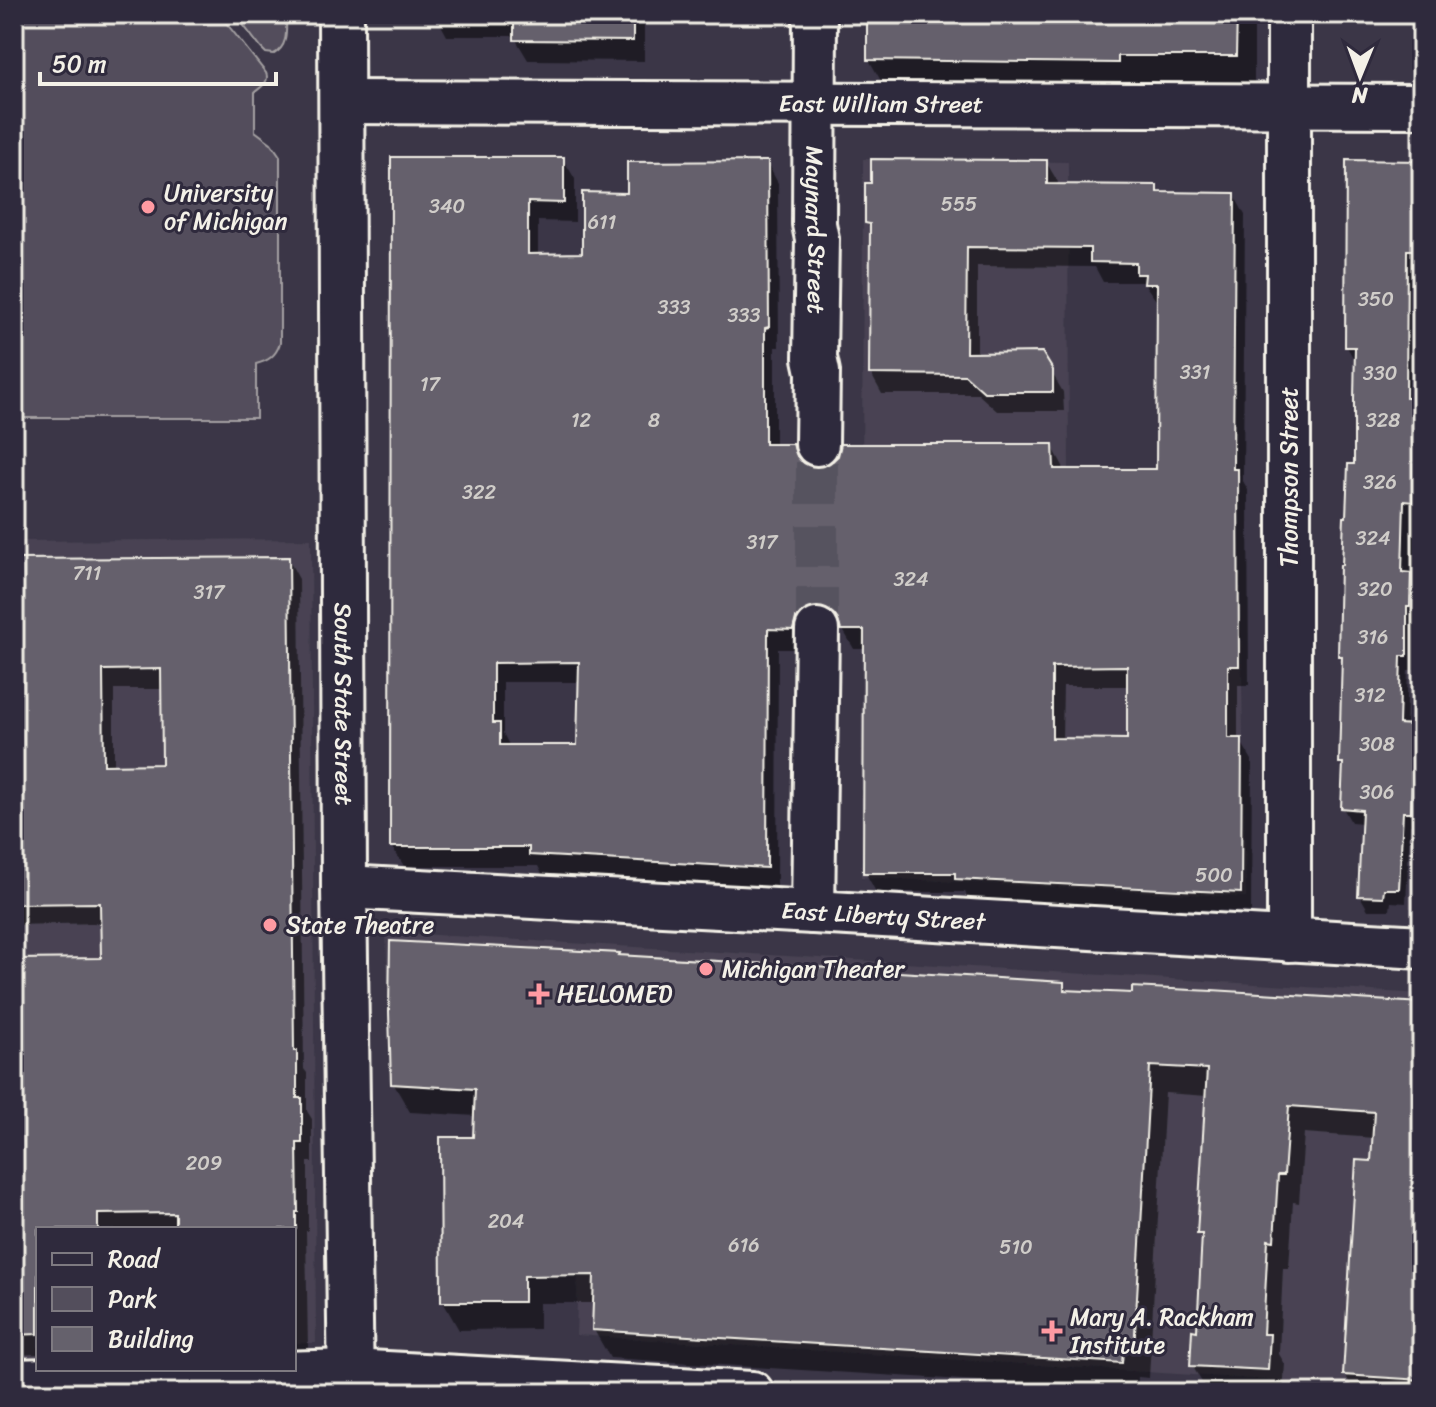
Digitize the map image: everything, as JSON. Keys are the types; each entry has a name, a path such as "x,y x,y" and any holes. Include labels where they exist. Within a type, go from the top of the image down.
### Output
{"main road":[{"name":"South State Street","path":"341,14 344,887 350,1382"}],"street":[{"name":"Maynard Street","path":"815,14 817,444"},
{"name":"Thompson Street","path":"1289,14 1289,940"},
{"name":"East William Street","path":"341,102 1422,106"},
{"path":"813,912 817,630"},
{"name":"East Liberty Street","path":"344,887 1422,947"},
{"path":"14,1381 350,1382 752,1393"}],"shaded area":[{"path":"863,159 1068,162 1069,469 1238,469 1246,897 861,877"},
{"path":"311,539 316,1343 296,1343 296,1227 36,1227 36,1371 14,1393 14,541"},
{"path":"1411,820 1422,820 1422,909 1409,908"},
{"path":"386,932 1422,994 1422,1390 576,1335 583,1095 391,1084"}],"green space":[{"name":"University of Michigan","path":"14,14 219,14 266,73 266,82 255,92 255,131 271,143 280,156 280,343 271,357 256,364 256,418 14,418"},
{"path":"235,14 286,14 286,37 279,51 266,53"}],"building":[{"path":"514,14 633,14 633,41 514,40"},
{"path":"867,14 1237,14 1236,56 1118,56 1118,63 867,60"},
{"path":"391,157 564,157 564,203 528,202 528,254 582,253 582,192 627,193 627,162 768,161 769,327 765,328 765,444 793,444 804,464 816,468 829,464 838,456 841,444 1053,444 1054,469 1156,469 1157,284 1144,284 1145,274 1136,274 1136,263 1090,262 1090,248 967,247 966,353 1042,352 1053,370 1053,392 984,392 965,375 869,374 870,224 865,223 865,183 871,183 871,159 1047,160 1047,184 1157,185 1157,192 1235,193 1233,469 1238,469 1239,666 1228,666 1228,738 1242,738 1241,893 955,879 955,873 863,873 864,630 841,630 837,618 829,609 818,606 805,610 796,618 793,630 768,629 767,868 529,855 529,847 390,847","holes":["579,662 577,745 500,745 500,723 493,723 493,663","1127,666 1127,739 1052,738 1052,667"]},
{"path":"1346,160 1422,161 1422,250 1407,250 1406,398 1412,398 1414,445 1413,502 1404,501 1402,572 1411,573 1407,656 1401,656 1399,724 1414,725 1411,812 1403,812 1399,889 1384,889 1383,897 1358,896 1362,810 1341,808 1340,565 1348,464 1354,464 1355,347 1345,347"},
{"path":"289,557 294,1051 297,1051 297,1098 302,1098 302,1143 297,1143 296,1227 175,1227 175,1213 98,1214 98,1227 36,1227 36,1334 14,1335 14,959 101,958 100,903 14,904 14,559","holes":["161,669 162,764 104,765 103,670"]},
{"path":"390,941 1064,982 1064,990 1132,993 1132,987 1422,1003 1422,1380 1343,1375 1356,1160 1371,1161 1374,1112 1289,1106 1284,1175 1278,1175 1274,1241 1268,1240 1263,1334 1270,1334 1268,1370 1190,1366 1192,1330 1197,1331 1202,1234 1197,1234 1207,1069 1150,1066 1134,1351 1123,1350 1122,1363 592,1330 594,1275 524,1276 524,1302 441,1302 440,1137 473,1137 475,1089 391,1084"}],"tunnel":[{"path":"817,444 817,630"}],"place":[{"name":"University of Michigan","path":"148,207"},
{"name":"State Theatre","path":"270,925"},
{"name":"Michigan Theater","path":"706,969"},
{"name":"HELLOMED","path":"539,994"},
{"name":"Mary A. Rackham Institute","path":"1052,1331"}]}
